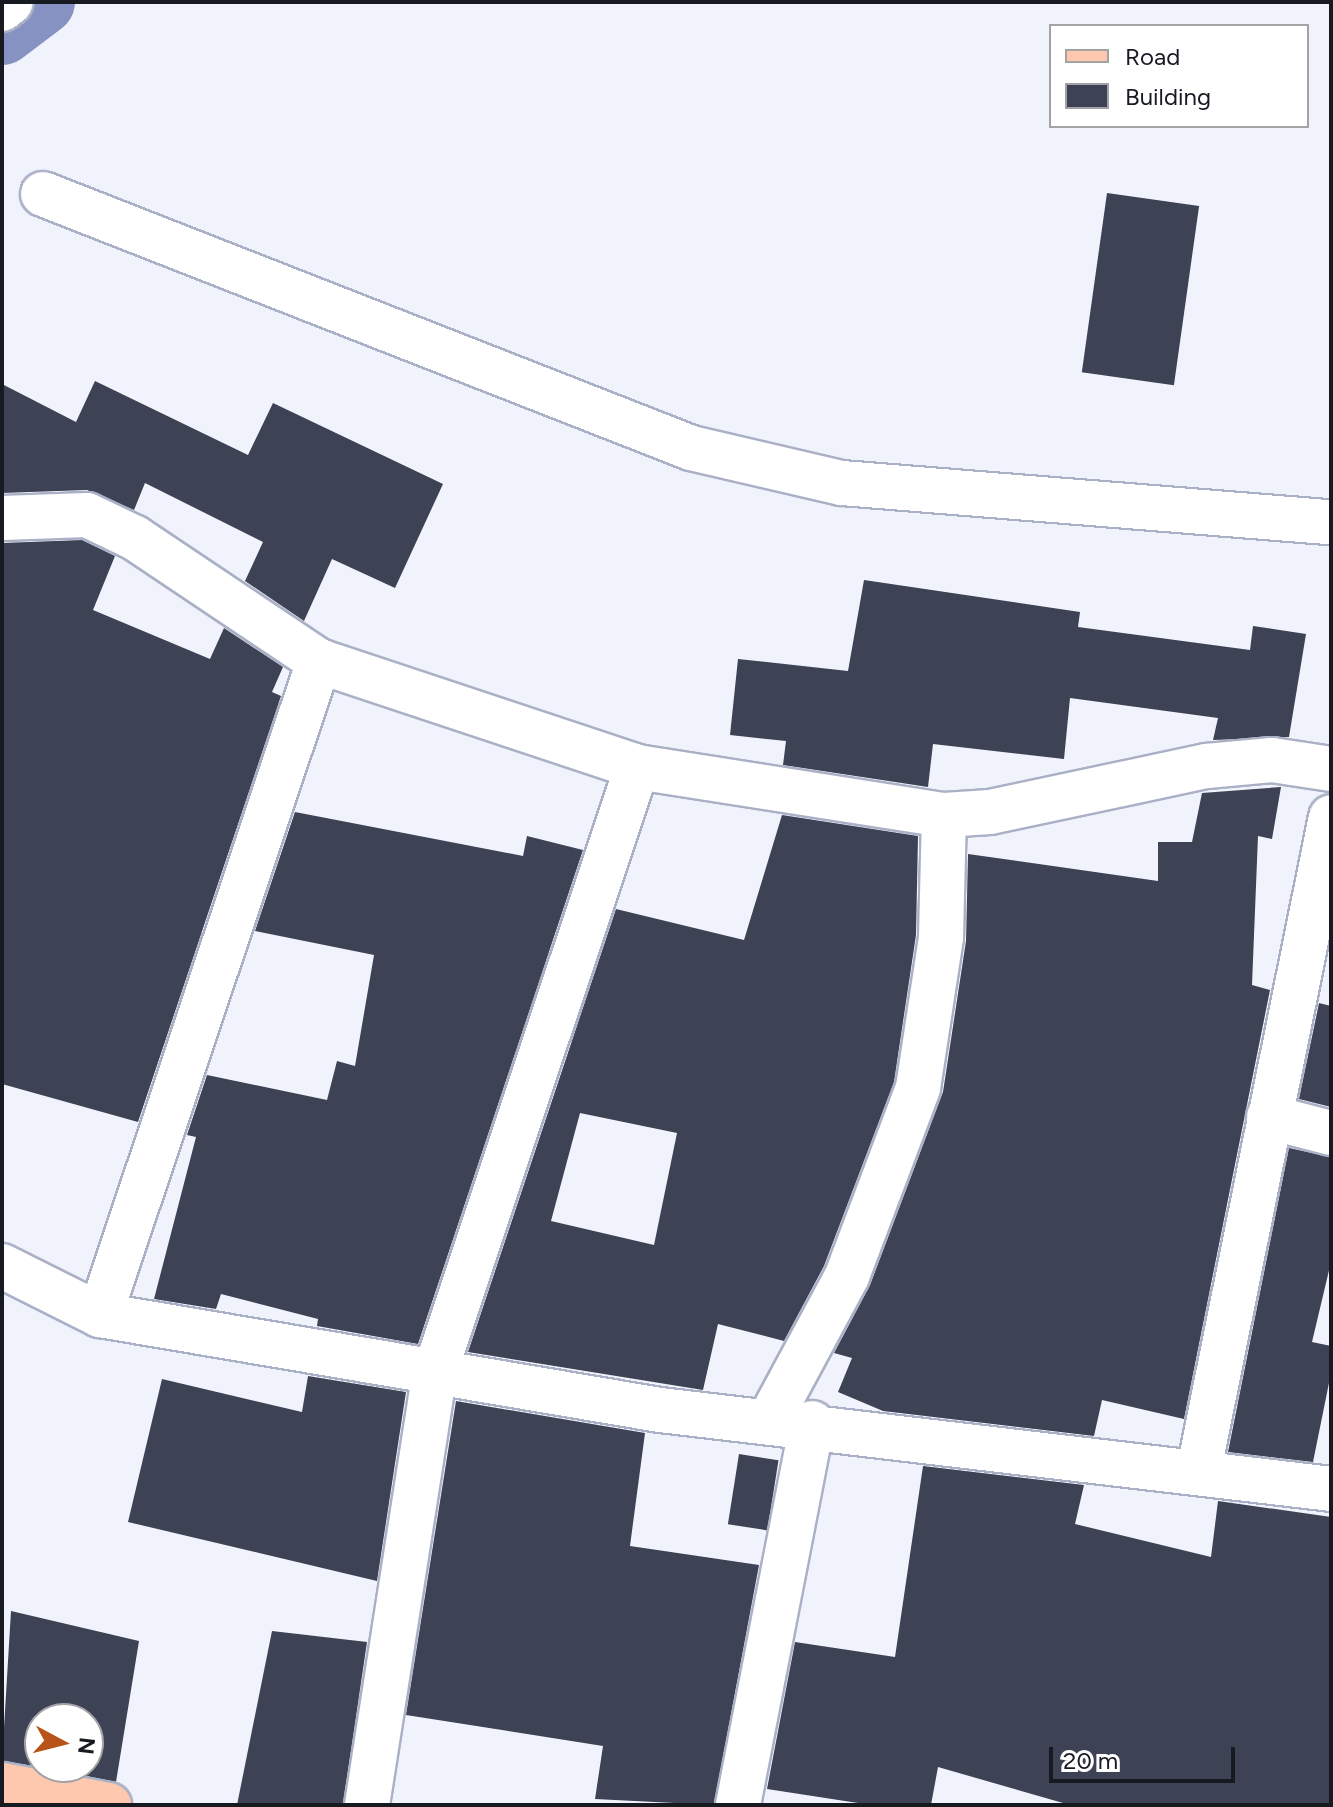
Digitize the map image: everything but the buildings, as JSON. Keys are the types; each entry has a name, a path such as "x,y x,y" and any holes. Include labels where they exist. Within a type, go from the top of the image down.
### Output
{"main road":[{"path":"2,1785 109,1805"}],"street":[{"path":"2,9 11,2"},
{"path":"43,194 691,448 842,483 1331,522"},
{"path":"2,518 87,515 135,538 319,661 637,767 944,815 990,812 1207,766 1272,760 1331,769"},
{"path":"100,1315 319,661"},
{"path":"367,1805 435,1372 637,767"},
{"path":"738,1805 790,1422 918,1088 941,937 944,815"},
{"path":"1199,1469 1331,817"},
{"path":"1269,1117 1331,1133"},
{"path":"2,1266 100,1315 435,1372 790,1422 1199,1469 1331,1489"}],"waterway":[{"path":"2,32 42,2"}]}
